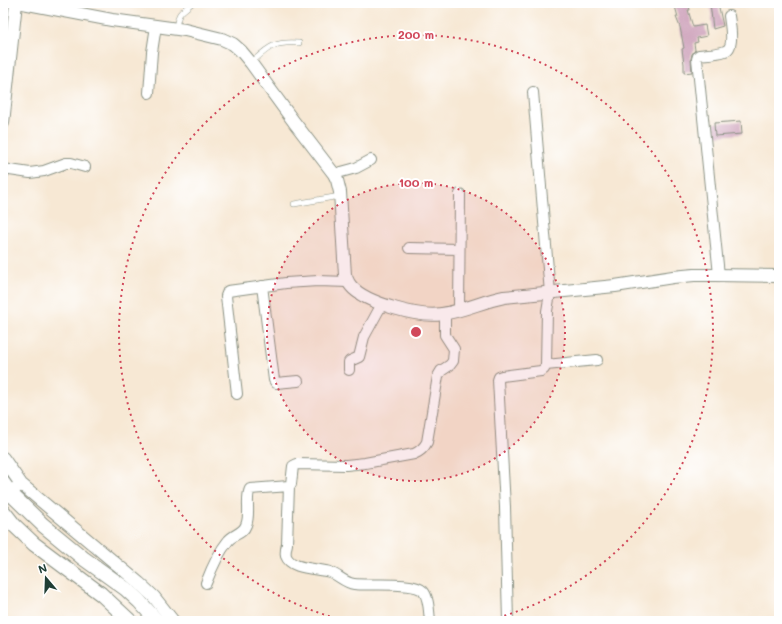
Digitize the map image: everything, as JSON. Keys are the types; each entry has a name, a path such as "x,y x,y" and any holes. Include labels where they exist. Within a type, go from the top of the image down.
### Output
{"main road":[{"path":"5,492 83,558 126,589 157,621"},
{"path":"3,512 34,544 102,594 130,621"}],"street":[{"path":"3,123 16,3"},
{"path":"23,3 112,20 208,35 233,44 251,63 334,174 341,196 345,275 352,287 368,298 382,304 402,310 429,315 445,314 494,299 615,286 673,277 719,275 779,276"},
{"path":"719,275 697,60 698,56 700,55 726,51 730,48 731,41 729,16"},
{"path":"149,93 152,52 156,26"},
{"path":"508,621 505,506 498,380 499,377 502,376 544,369 546,365 547,311 550,293 533,92"},
{"path":"334,174 356,168 370,160"},
{"path":"3,169 30,174 44,171 66,163 85,167"},
{"path":"460,194 460,310"},
{"path":"409,248 459,249"},
{"path":"237,394 226,296 227,293 230,290 286,283 318,281 348,282"},
{"path":"262,286 274,380 276,383 298,381"},
{"path":"349,370 350,360 359,357 364,337 382,304"},
{"path":"430,621 426,595 419,588 406,585 354,584 346,581 336,574 295,565 289,561 285,552 287,544 289,486 291,484 293,466 297,464 346,465 365,463 414,454 424,448 427,442 438,376 441,370 450,365 453,361 454,349 445,335 445,314"},
{"path":"546,365 597,360"},
{"path":"3,458 22,484 139,583 173,621"},
{"path":"5,492 22,484"},
{"path":"206,582 226,542 245,528 248,521 248,493 250,489 289,486"}],"lane":[{"path":"176,29 179,14 192,3"},
{"path":"251,63 265,50 276,44 282,42 299,43"},
{"path":"294,204 341,196"}],"building":[{"path":"674,3 688,3 690,10 688,10 693,27 705,25 707,36 697,38 698,42 694,43 695,50 691,59 692,72 684,73 682,49 684,48"},
{"path":"710,3 718,3 723,26 713,29"},
{"path":"741,121 742,134 715,136 714,123"}]}
